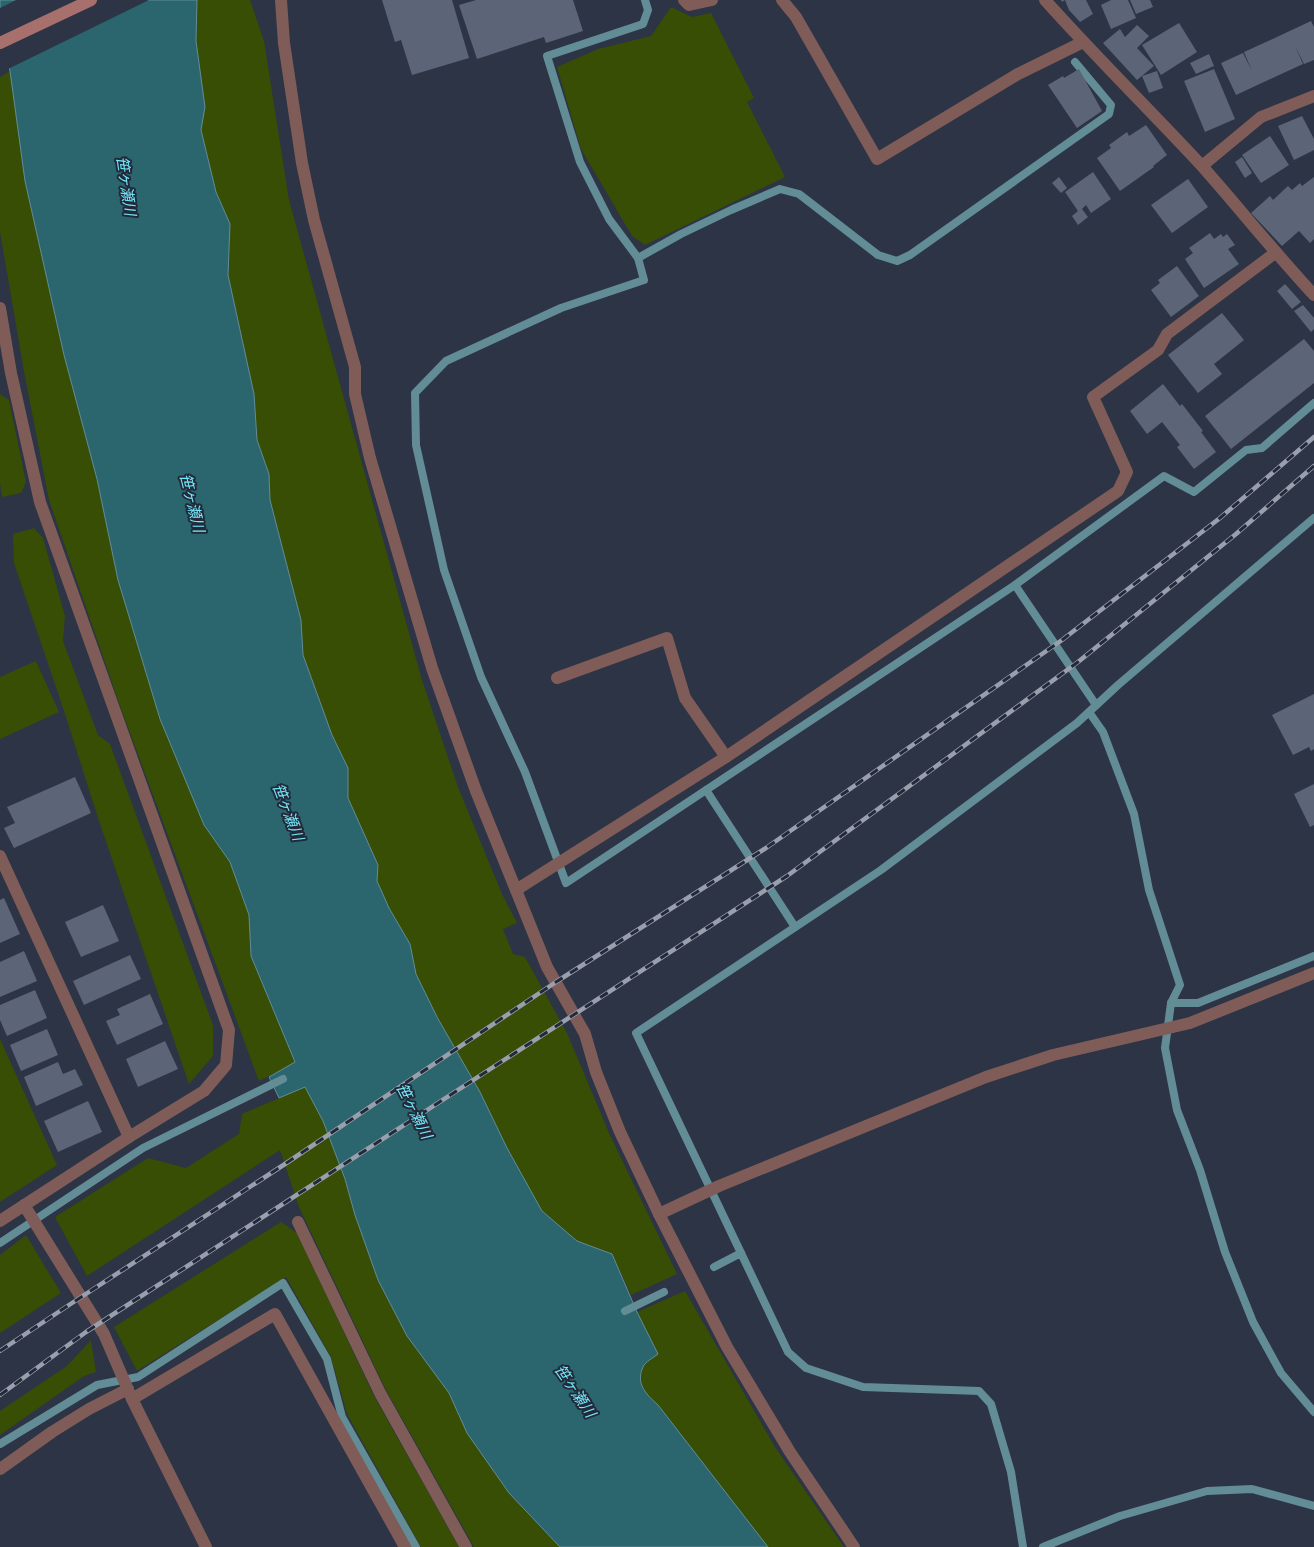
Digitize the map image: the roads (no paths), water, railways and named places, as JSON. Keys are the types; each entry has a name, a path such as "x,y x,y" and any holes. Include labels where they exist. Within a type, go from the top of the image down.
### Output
{"main road":[{"path":"0,43 91,0"}],"street":[{"path":"281,0 284,43 302,163 314,220 355,367 355,394 370,458 432,668 476,791 547,967 585,1034 596,1072 620,1132 659,1214 727,1347 790,1452 854,1547"},
{"path":"684,0 689,5 712,0"},
{"path":"782,0 796,17 877,159 1018,74 1083,42"},
{"path":"1045,0 1083,42 1202,166 1276,253 1314,294"},
{"path":"1202,166 1261,117 1314,96"},
{"path":"516,890 726,757 1118,491 1127,472 1093,397 1158,350 1167,334 1276,253"},
{"path":"0,308 12,373 40,502 229,1030 226,1065 204,1091 129,1137 26,1208 0,1221"},
{"path":"557,678 666,638 685,698 726,757"},
{"path":"0,856 129,1137"},
{"path":"659,1214 719,1186 986,1077 1053,1055 1190,1023 1314,973"},
{"path":"26,1208 104,1334 128,1391 206,1547"},
{"path":"298,1222 380,1393 466,1547"},
{"path":"0,1469 76,1417 275,1314 405,1547"}],"water":[{"name":"笹ヶ瀬川","path":"0,0 197,0 196,41 205,107 201,130 216,192 230,224 228,275 254,394 257,440 269,474 270,500 301,620 303,655 332,735 348,768 348,798 378,865 377,881 389,908 410,944 416,974 437,1017 480,1092 507,1148 542,1211 577,1241 612,1254 637,1312 658,1354 643,1367 640,1379 643,1389 658,1405 768,1547 560,1547 509,1493 467,1433 449,1393 407,1336 378,1280 355,1215 345,1179 323,1121 305,1087 279,1098 269,1077 295,1062 251,956 249,915 230,862 204,825 160,719 118,580 97,479 64,355 25,181 10,71 0,35"}],"waterway":[{"path":"645,0 648,10 643,24 547,56 580,162 609,219 638,258 644,280 561,308 446,361 415,393 416,445 444,570 481,677 525,772 566,883 1015,585 1164,476 1194,492 1246,450 1262,448 1314,403"},
{"path":"638,258 681,234 780,189 799,194 878,255 897,261 910,255 1109,114 1111,105 1075,62"},
{"path":"741,1253 636,1033 881,870 1077,723 1118,685 1314,518"},
{"path":"1015,585 1096,705"},
{"path":"1089,712 1103,732 1134,814 1149,890 1180,985 1171,1003 1165,1048 1177,1110 1200,1170 1225,1252 1253,1322 1281,1373 1314,1412"},
{"path":"706,790 795,927"},
{"path":"1171,1003 1198,1003 1314,956"},
{"path":"0,1243 143,1148 283,1079"},
{"path":"714,1267 741,1253 788,1352 806,1368 863,1387 979,1391 991,1404 1011,1472 1023,1547"},
{"path":"0,1444 97,1385 138,1377 283,1283 327,1359 342,1417 416,1547"},
{"path":"625,1311 664,1292"},
{"path":"1043,1547 1120,1516 1207,1491 1252,1489 1314,1506"}],"railway":[{"path":"0,1351 285,1164 556,982 766,848 1062,640 1220,518 1314,437"},
{"path":"0,1395 86,1332 787,876 1078,662 1236,534 1314,466"}]}
